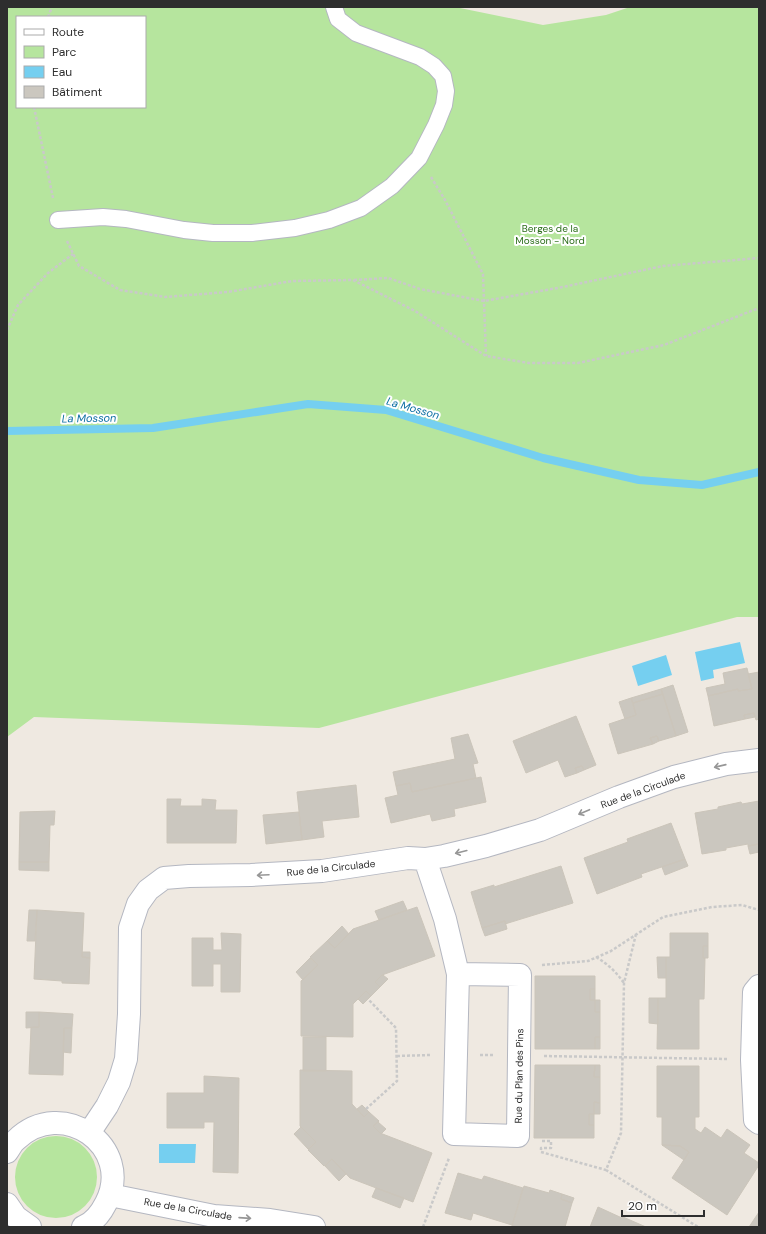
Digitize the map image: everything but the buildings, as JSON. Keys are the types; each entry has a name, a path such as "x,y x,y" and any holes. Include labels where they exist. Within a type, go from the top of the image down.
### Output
{"street":[{"name":"Rue de la Circulade","path":"89,1133 107,1106 119,1082 126,1059 129,1014 130,928 138,904 148,890 164,878 322,871 408,858 425,859 444,856 486,846 540,830 619,797 674,777 726,764 759,760"},
{"path":"425,859 445,919 458,974 454,1134 458,1134"},
{"path":"458,974 520,975"},
{"name":"Rue du Plan des Pins","path":"458,1134 518,1136 520,975"},
{"path":"759,986 754,992 752,1060 755,1120 759,1123"},
{"path":"10,1143 28,1130 42,1124 59,1122 75,1125 89,1133 102,1145 110,1160 113,1178 110,1195 101,1212 83,1227"},
{"name":"Rue de la Circulade","path":"110,1195 214,1216 270,1220 314,1227"},
{"path":"7,1204 16,1217 30,1227"}],"lane":[{"path":"58,220 102,217 126,219 184,230 214,233 252,233 295,228 329,220 361,208 392,186 419,158 436,125 444,106 446,91 443,76 434,66 420,57 356,33 338,19 334,7"}],"path":[{"path":"34,108 58,220 73,254 79,266 120,290 165,297 228,292 292,281 388,278 420,289 484,301 563,287 663,266 759,258"},
{"path":"419,158 445,200 483,274 486,356"},
{"path":"7,330 18,305 48,273 73,254"},
{"path":"353,280 415,311 486,356 529,363 578,363 664,345 759,308"},
{"path":"520,975 540,965 588,961 611,951 662,917 712,907 742,905 759,910"},
{"path":"606,1170 621,1133 624,982 636,934"},
{"path":"596,957 608,964 624,982"},
{"path":"366,1109 397,1082 396,1028 368,999"},
{"path":"542,1056 752,1060"},
{"path":"423,1227 458,1134"},
{"path":"541,1152 606,1170 698,1227"}],"green space":[{"name":"Berges de la Mosson - Nord","path":"7,7 455,7 543,25 606,15 630,7 759,7 759,617 737,617 319,728 34,717 7,737"},
{"path":"56,1136 72,1139 85,1148 94,1161 97,1177 94,1193 85,1206 72,1215 56,1218 40,1215 27,1206 18,1193 15,1177 18,1161 27,1148 40,1139"}],"water":[{"path":"740,642 745,663 713,670 714,678 701,681 695,652"},
{"path":"666,655 672,675 638,686 632,666"},
{"path":"159,1144 196,1144 195,1163 159,1163"}],"waterway":[{"name":"La Mosson","path":"7,431 153,428 308,404 386,410 543,458 639,480 702,485 759,472"}]}
